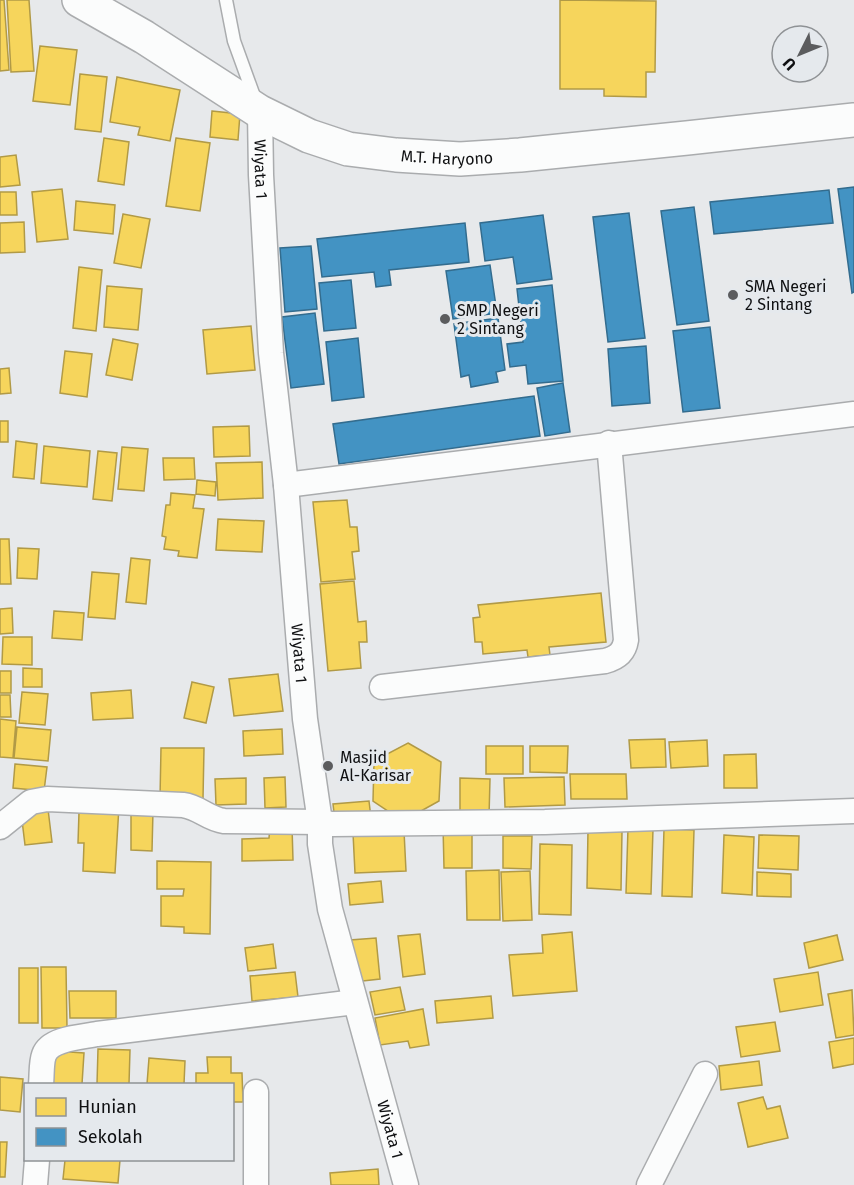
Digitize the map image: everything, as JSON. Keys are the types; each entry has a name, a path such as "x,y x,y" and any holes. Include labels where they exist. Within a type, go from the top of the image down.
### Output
{"highway":[{"name":"M.T. Haryono","path":"79,0 144,37 260,112 309,136 348,149 460,159 854,120"}],"street":[{"name":"Wiyata 1","path":"260,112 261,175 271,353 286,485 305,720 320,822 320,844 330,909 406,1185"},
{"path":"286,485 854,414"},
{"path":"382,687 605,661 621,654 625,649 626,640 609,443"},
{"path":"0,827 27,804 39,799 194,806 212,818 224,821 332,824 545,822 854,811"},
{"path":"41,1083 43,1056 48,1047 60,1042 97,1034 355,1002"},
{"path":"649,1185 705,1074"},
{"path":"256,1092 256,1185"},
{"path":"35,1185 37,1161"}],"lane":[{"path":"226,0 234,41 260,112"}],"building: Hunian":[{"path":"0,0 4,0 9,70 0,71"},
{"path":"7,0 29,0 34,71 11,72"},
{"path":"560,0 656,1 655,72 646,72 646,97 604,96 604,89 560,89"},
{"path":"40,46 77,50 70,105 33,101"},
{"path":"80,74 107,77 101,132 75,129"},
{"path":"117,77 180,90 170,141 138,135 140,127 110,122"},
{"path":"212,111 240,114 238,140 210,137"},
{"path":"104,138 129,142 124,185 98,181"},
{"path":"176,138 210,143 200,211 166,206"},
{"path":"16,155 20,185 0,187 0,157"},
{"path":"62,189 68,239 37,242 32,192"},
{"path":"0,192 16,192 17,215 0,215"},
{"path":"76,201 115,205 113,234 74,230"},
{"path":"123,214 150,219 141,268 114,263"},
{"path":"24,222 25,252 0,253 0,223"},
{"path":"79,267 102,270 96,331 73,328"},
{"path":"107,286 142,289 138,330 104,327"},
{"path":"251,326 255,370 207,374 203,330"},
{"path":"113,339 138,344 132,380 106,375"},
{"path":"65,351 92,354 87,397 60,393"},
{"path":"9,368 11,393 0,394 0,369"},
{"path":"0,421 8,421 8,442 0,442"},
{"path":"249,426 250,456 214,457 213,427"},
{"path":"16,441 37,444 34,479 13,477"},
{"path":"44,446 90,451 87,487 41,483"},
{"path":"122,447 148,449 144,491 118,489"},
{"path":"98,451 117,453 112,501 93,499"},
{"path":"163,458 194,458 195,479 164,480"},
{"path":"262,462 263,498 218,500 216,463"},
{"path":"197,480 216,482 215,496 196,494"},
{"path":"171,493 195,495 193,508 204,509 197,558 178,556 179,551 164,549 166,537 162,536 166,505 170,505"},
{"path":"347,500 350,527 357,527 359,551 352,552 355,579 321,582 313,502"},
{"path":"218,519 264,521 262,552 216,550"},
{"path":"0,539 9,539 11,584 0,584"},
{"path":"18,548 39,549 37,579 17,578"},
{"path":"131,558 150,560 146,604 126,602"},
{"path":"92,572 119,574 115,619 88,617"},
{"path":"354,581 358,622 366,621 367,642 359,642 361,668 328,671 320,584"},
{"path":"601,593 606,642 549,647 550,655 528,657 527,650 483,654 482,642 475,642 473,618 480,617 478,605"},
{"path":"12,608 13,633 0,634 0,609"},
{"path":"54,611 84,613 82,640 52,638"},
{"path":"3,637 32,637 32,665 2,664"},
{"path":"23,668 42,669 42,687 23,687"},
{"path":"0,671 11,671 11,693 0,693"},
{"path":"278,674 283,711 234,716 229,679"},
{"path":"192,682 214,687 206,723 184,718"},
{"path":"131,690 133,718 93,720 91,693"},
{"path":"22,692 48,694 45,725 19,723"},
{"path":"0,695 10,695 11,717 0,717"},
{"path":"0,719 16,721 13,758 0,757"},
{"path":"17,727 51,730 48,761 14,758"},
{"path":"282,729 283,754 244,756 243,731"},
{"path":"665,739 666,767 631,768 629,740"},
{"path":"707,740 708,766 671,768 669,742"},
{"path":"408,743 441,762 439,801 403,821 373,801 374,761"},
{"path":"486,746 523,746 523,774 486,774"},
{"path":"530,746 568,746 567,773 530,772"},
{"path":"161,748 204,748 203,799 160,798"},
{"path":"756,754 757,788 724,788 724,755"},
{"path":"15,764 47,767 44,791 13,788"},
{"path":"570,774 626,774 627,799 571,799"},
{"path":"285,777 286,807 265,808 264,778"},
{"path":"564,777 565,805 505,807 504,778"},
{"path":"246,778 246,804 216,805 215,779"},
{"path":"460,778 490,779 489,817 460,816"},
{"path":"369,801 371,818 335,821 333,804"},
{"path":"119,806 115,873 83,871 84,843 78,843 79,812"},
{"path":"48,809 52,842 25,845 21,812"},
{"path":"131,811 153,811 152,851 131,850"},
{"path":"270,826 292,826 293,860 242,861 242,839 269,838"},
{"path":"443,826 472,827 472,868 444,868"},
{"path":"628,828 653,829 651,894 626,893"},
{"path":"664,829 694,830 692,897 662,896"},
{"path":"588,830 622,831 621,890 587,888"},
{"path":"404,831 406,871 355,873 353,833"},
{"path":"724,835 754,837 752,895 722,893"},
{"path":"759,835 799,836 798,870 758,868"},
{"path":"503,836 532,836 531,869 503,868"},
{"path":"540,844 572,845 571,915 539,914"},
{"path":"157,861 211,862 210,934 184,933 184,927 161,926 161,896 183,896 184,889 157,889"},
{"path":"499,870 500,920 467,920 466,871"},
{"path":"530,871 532,920 503,921 501,872"},
{"path":"757,872 791,874 791,897 757,896"},
{"path":"381,881 383,902 350,905 348,884"},
{"path":"572,932 577,991 513,996 509,955 543,953 542,935"},
{"path":"420,934 425,974 403,977 398,936"},
{"path":"837,935 843,960 809,968 804,943"},
{"path":"376,938 380,979 354,982 350,940"},
{"path":"273,944 276,968 248,971 245,948"},
{"path":"41,967 66,967 67,1028 42,1028"},
{"path":"19,968 38,968 38,1023 19,1023"},
{"path":"295,972 298,997 252,1001 250,976"},
{"path":"818,972 823,1005 780,1012 774,979"},
{"path":"400,987 405,1010 375,1015 370,992"},
{"path":"852,990 854,1035 836,1038 828,994"},
{"path":"69,991 116,991 116,1018 70,1018"},
{"path":"491,996 493,1018 437,1023 435,1001"},
{"path":"423,1009 429,1045 410,1048 408,1041 380,1045 375,1018"},
{"path":"775,1022 780,1051 741,1057 736,1027"},
{"path":"854,1038 854,1064 833,1068 829,1042"},
{"path":"98,1049 130,1050 129,1083 97,1083"},
{"path":"55,1051 84,1053 82,1083 53,1083"},
{"path":"207,1057 231,1057 231,1073 242,1073 243,1102 234,1102 234,1083 196,1083 196,1073 208,1073"},
{"path":"149,1058 185,1061 184,1083 147,1083"},
{"path":"759,1061 762,1085 721,1090 719,1066"},
{"path":"0,1077 23,1079 20,1112 0,1110"},
{"path":"763,1097 767,1109 780,1106 788,1138 748,1147 738,1103"},
{"path":"0,1142 7,1142 5,1177 0,1177"},
{"path":"65,1161 120,1161 118,1183 63,1179"},
{"path":"378,1169 379,1185 331,1185 330,1173"}],"building: Sekolah":[{"path":"854,187 854,292 852,293 838,189"},
{"path":"829,190 833,223 714,234 710,202"},
{"path":"694,207 709,321 677,325 661,211"},
{"path":"629,213 645,338 608,342 593,217"},
{"path":"543,215 552,279 517,284 513,257 485,261 480,223"},
{"path":"465,223 469,262 389,270 391,285 376,287 374,272 322,277 317,239"},
{"path":"311,246 317,309 285,312 280,248"},
{"path":"490,265 497,313 453,319 446,271"},
{"path":"351,280 356,328 324,331 319,283"},
{"path":"552,285 563,381 528,384 526,365 510,367 507,344 523,342 517,289"},
{"path":"315,313 324,384 291,388 282,317"},
{"path":"498,318 505,370 496,372 498,382 471,387 469,375 461,377 454,324"},
{"path":"710,327 720,408 683,412 673,331"},
{"path":"358,338 364,397 332,401 326,342"},
{"path":"646,346 650,403 612,406 608,349"},
{"path":"563,383 570,432 545,436 537,388"},
{"path":"534,396 540,436 339,464 333,424"}],"place":[{"name":"SMA Negeri 2 Sintang","path":"733,295"},
{"name":"SMP Negeri 2 Sintang","path":"445,319"},
{"name":"Masjid Al-Karisar","path":"328,766"}]}
